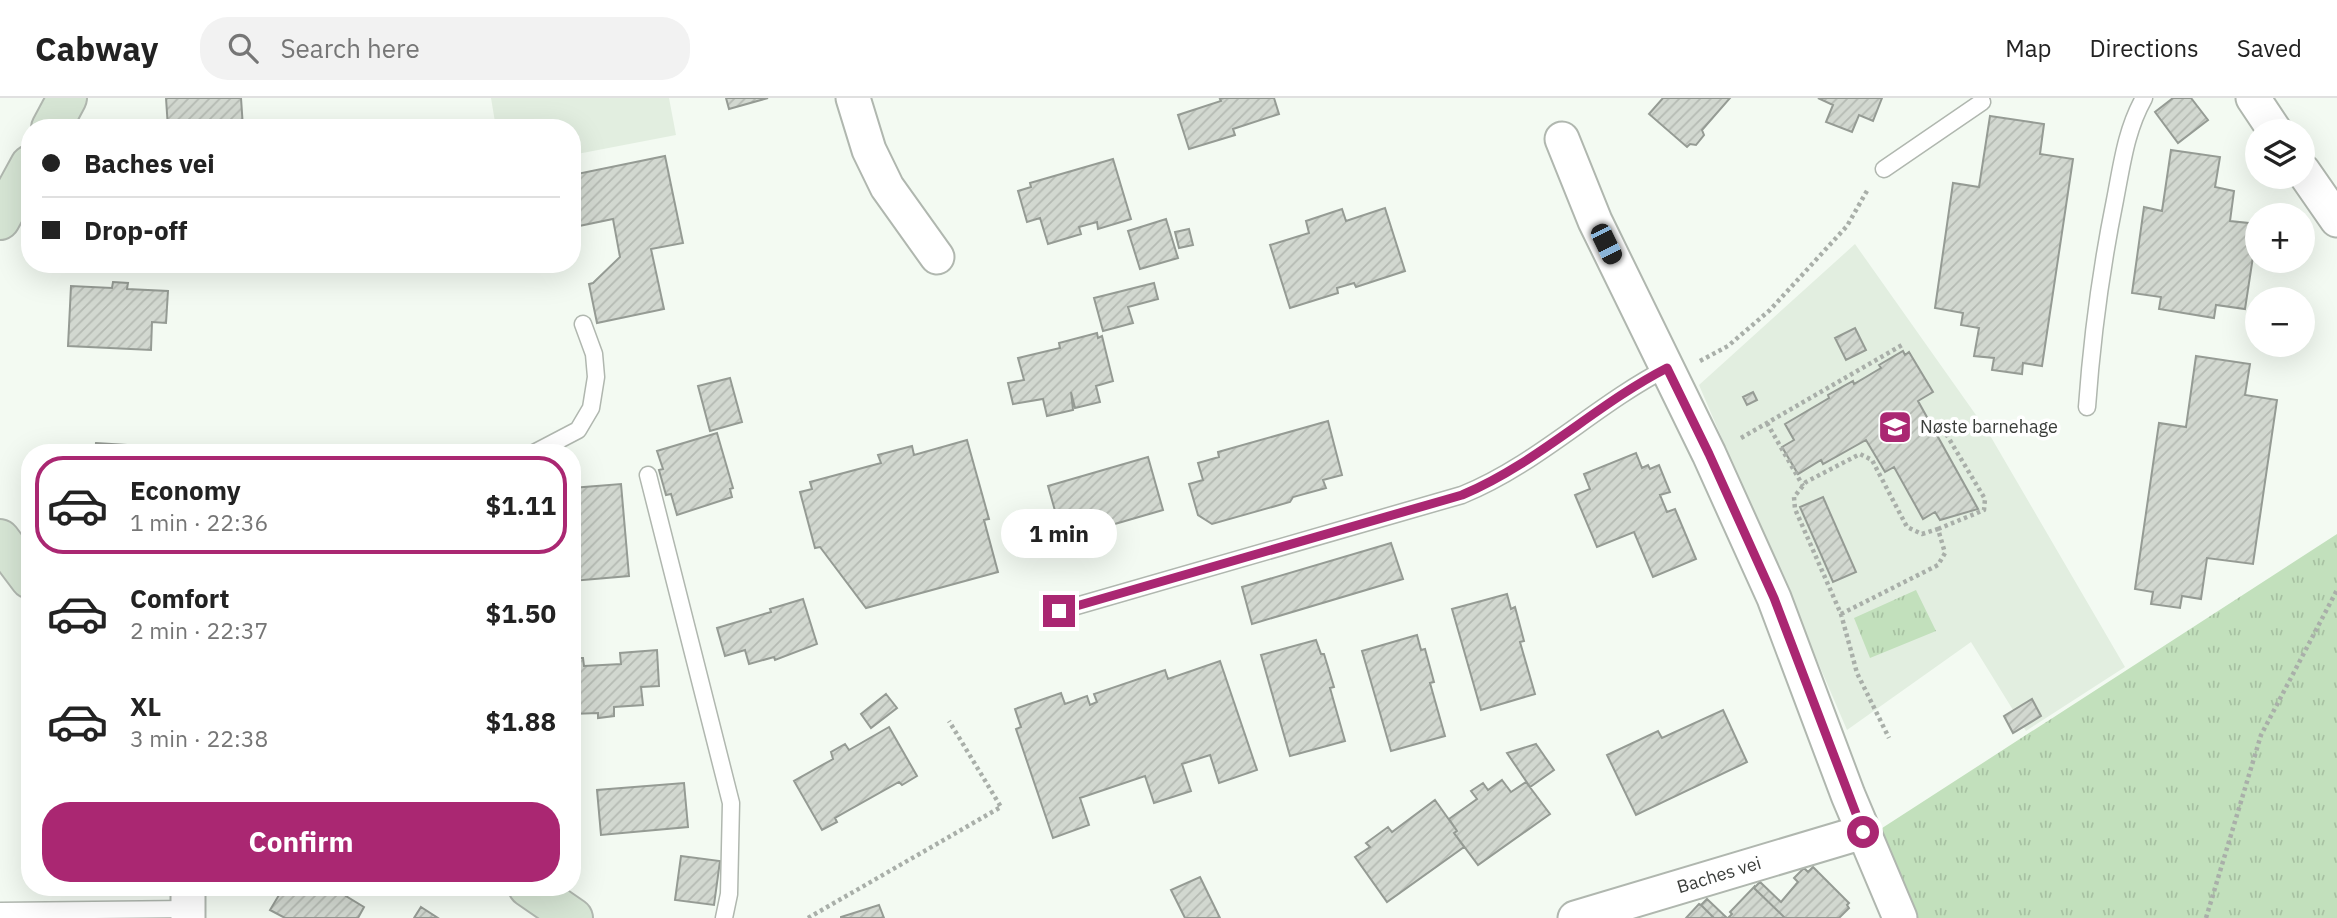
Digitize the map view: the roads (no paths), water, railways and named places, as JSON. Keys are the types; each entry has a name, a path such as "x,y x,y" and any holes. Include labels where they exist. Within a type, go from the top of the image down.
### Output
{"main road":[{"path":"56,119 67,98"},
{"path":"0,220 21,182"},
{"path":"0,539 21,567"},
{"path":"540,896 573,918"}],"street":[{"path":"853,98 869,150 887,187 937,257"},
{"path":"2252,98 2267,119"},
{"path":"1562,139 1595,221 1709,454 1774,598 1863,832 1900,918"},
{"path":"2315,188 2337,220"},
{"name":"Baches vei","path":"1575,918 1863,832"}],"lane":[{"path":"2087,407 2092,333 2106,246 2128,131 2144,98"},
{"path":"1884,169 1982,99"},
{"path":"552,444 579,430 591,408 596,377 594,354 583,324"},
{"path":"1059,611 1462,495 1492,483 1520,467 1603,406 1669,372"},
{"path":"648,475 731,803 729,894 724,918"},
{"path":"0,911 188,905"}],"place":[{"name":"Nøste barnehage","path":"1895,427"}]}
